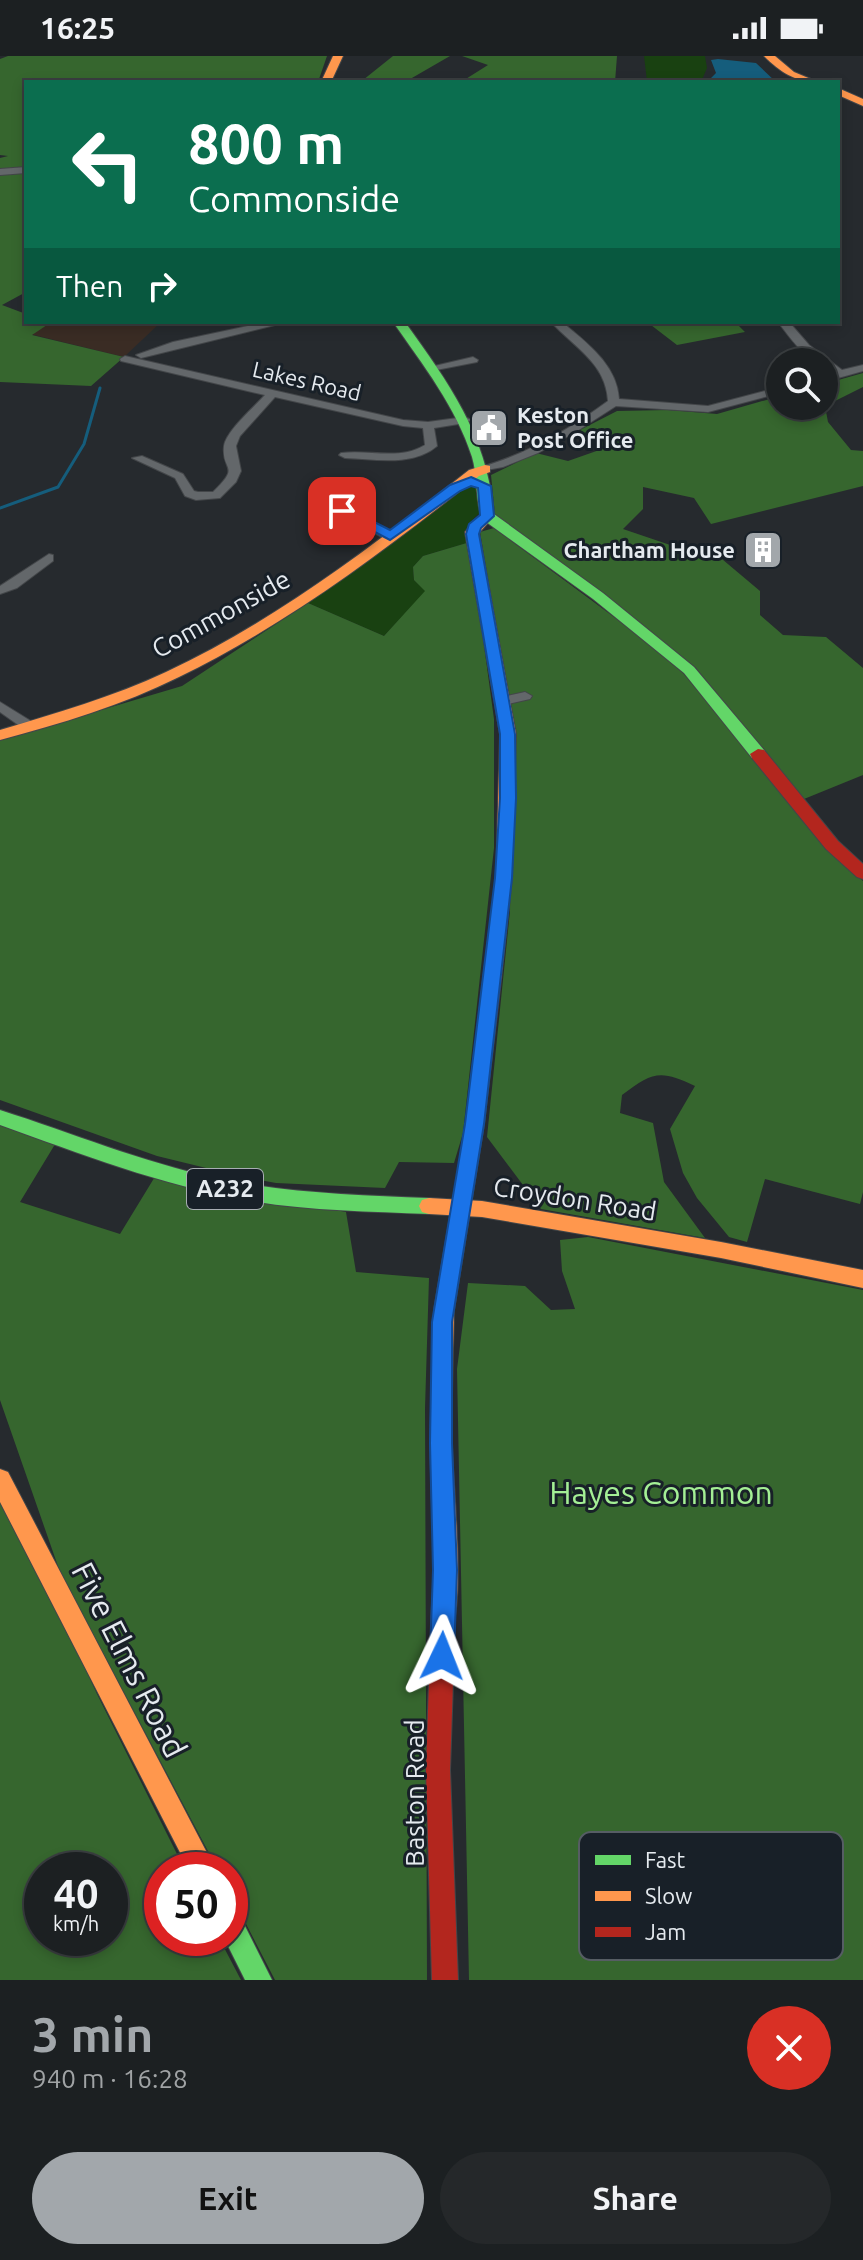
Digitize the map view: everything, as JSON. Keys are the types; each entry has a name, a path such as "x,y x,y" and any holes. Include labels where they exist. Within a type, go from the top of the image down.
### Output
{"main road":[{"path":"327,80 338,56"},
{"path":"769,56 791,74 808,80"},
{"path":"840,92 863,103"},
{"path":"400,324 477,442 485,477 487,516 509,535 598,596 689,670 832,845 863,873"},
{"name":"Commonside","path":"0,735 172,675 282,613 455,488 485,477"},
{"name":"Baston Road","path":"445,1980 438,1770 445,1570 441,1443 442,1322 475,1124 504,878 508,798 508,734 473,534 474,527 487,516"},
{"name":"Croydon Road","path":"0,1117 138,1165 243,1192 285,1198 460,1207 721,1250 863,1279"},
{"name":"Five Elms Road","path":"0,1479 194,1852"},
{"path":"247,1956 259,1980"}],"street":[{"path":"0,172 24,170"},
{"name":"Lakes Road","path":"272,324 177,344 135,357 272,394 403,423 428,425 465,420"},
{"path":"558,324 600,363 615,389 614,402"},
{"path":"785,324 805,347 840,374 863,368"},
{"path":"431,368 473,360"},
{"path":"138,458 179,476 189,493 196,496 216,495 232,480 235,471 230,446 235,435 272,394"},
{"path":"485,477 500,465 598,415 614,402 708,409 766,394"},
{"path":"345,455 413,455 424,452 431,446 428,425"},
{"path":"346,508 342,511 390,536"},
{"path":"0,590 13,585 49,558"},
{"path":"503,701 525,696"},
{"path":"0,706 29,726"}],"shaded area":[{"path":"49,324 159,324 124,357 30,334"}],"green space":[{"path":"8,56 327,56 319,80 24,80 24,293 2,305 24,313 24,324 48,324 32,335 124,357 91,386 0,382 0,158 8,156 0,155 0,59"},
{"path":"393,56 450,56 408,80 363,80"},
{"path":"462,56 617,56 615,80 464,80 488,65"},
{"path":"644,56 705,56 707,68 702,80 647,80"},
{"path":"650,324 737,324 745,332 677,345"},
{"path":"863,373 863,387 838,400 838,380"},
{"path":"766,400 766,420 828,420 851,450 863,451 863,486 711,524 694,498 643,487 643,509 623,529 679,548 716,554 760,591 760,615 783,635 826,637 863,668 863,775 804,799 695,667 495,515 491,475 536,453 568,461 605,448 580,430 617,411 668,410 717,414"},
{"path":"469,484 480,487 480,513 470,525 470,542 423,556 413,567 414,580 426,591 384,636 308,603"},
{"path":"494,528 641,637 683,673 828,847 863,881 863,1192 860,1204 765,1179 747,1242 729,1237 697,1198 683,1173 670,1129 695,1086 664,1075 649,1078 622,1095 620,1113 653,1123 664,1182 705,1238 541,1209 487,1137 510,911 512,718 480,532"},
{"path":"470,542 494,719 494,848 463,1133 454,1163 399,1162 385,1188 276,1183 157,1156 0,1100 0,740 182,686 308,603 384,636 425,591 414,580 413,567 423,556"},
{"path":"0,1121 57,1141 20,1202 120,1234 156,1175 346,1212 356,1272 429,1278 425,1408 427,1980 275,1980 248,1928 248,1852 208,1852 60,1572 0,1400"},
{"name":"Hayes Common","path":"588,1237 863,1290 863,1980 469,1980 457,1369 468,1283 525,1286 551,1310 575,1309 562,1271 560,1240"},
{"path":"0,1482 97,1694 176,1852 144,1852 144,1956 228,1956 241,1980 0,1980"}],"water":[{"path":"711,60 756,63 774,80 709,80 716,73"}],"waterway":[{"path":"0,508 58,487 84,444 100,388"}],"traffic: fast":[{"path":"400,324 460,412 471,436 485,487 487,516"},
{"path":"487,516 598,596 689,670 758,754"},
{"path":"0,1117 122,1160 215,1186 291,1198 429,1206"},
{"path":"247,1956 259,1980"}],"traffic: slow":[{"path":"327,80 338,56"},
{"path":"769,56 791,74 808,80"},
{"path":"840,92 863,103"},
{"path":"0,735 130,693 213,655 329,583 474,473 485,469"},
{"path":"487,516 472,532 508,734 504,878 492,980"},
{"path":"429,1206 482,1209 721,1250 863,1279"},
{"path":"443,1623 445,1570 441,1443 444,1310"},
{"path":"0,1479 194,1852"}],"traffic: jam":[{"path":"758,754 832,845 863,873"},
{"path":"444,1310 475,1124 492,980"},
{"path":"443,1623 438,1770 445,1980"}],"place":[{"name":"Keston Post Office","path":"489,428"},
{"name":"Chartham House","path":"763,550"}],"route":[{"path":"342,511 390,536 455,488 471,481 485,486 487,516 477,523 472,532 508,734 504,878 475,1124 442,1322 441,1443 445,1570 442,1656"}]}
